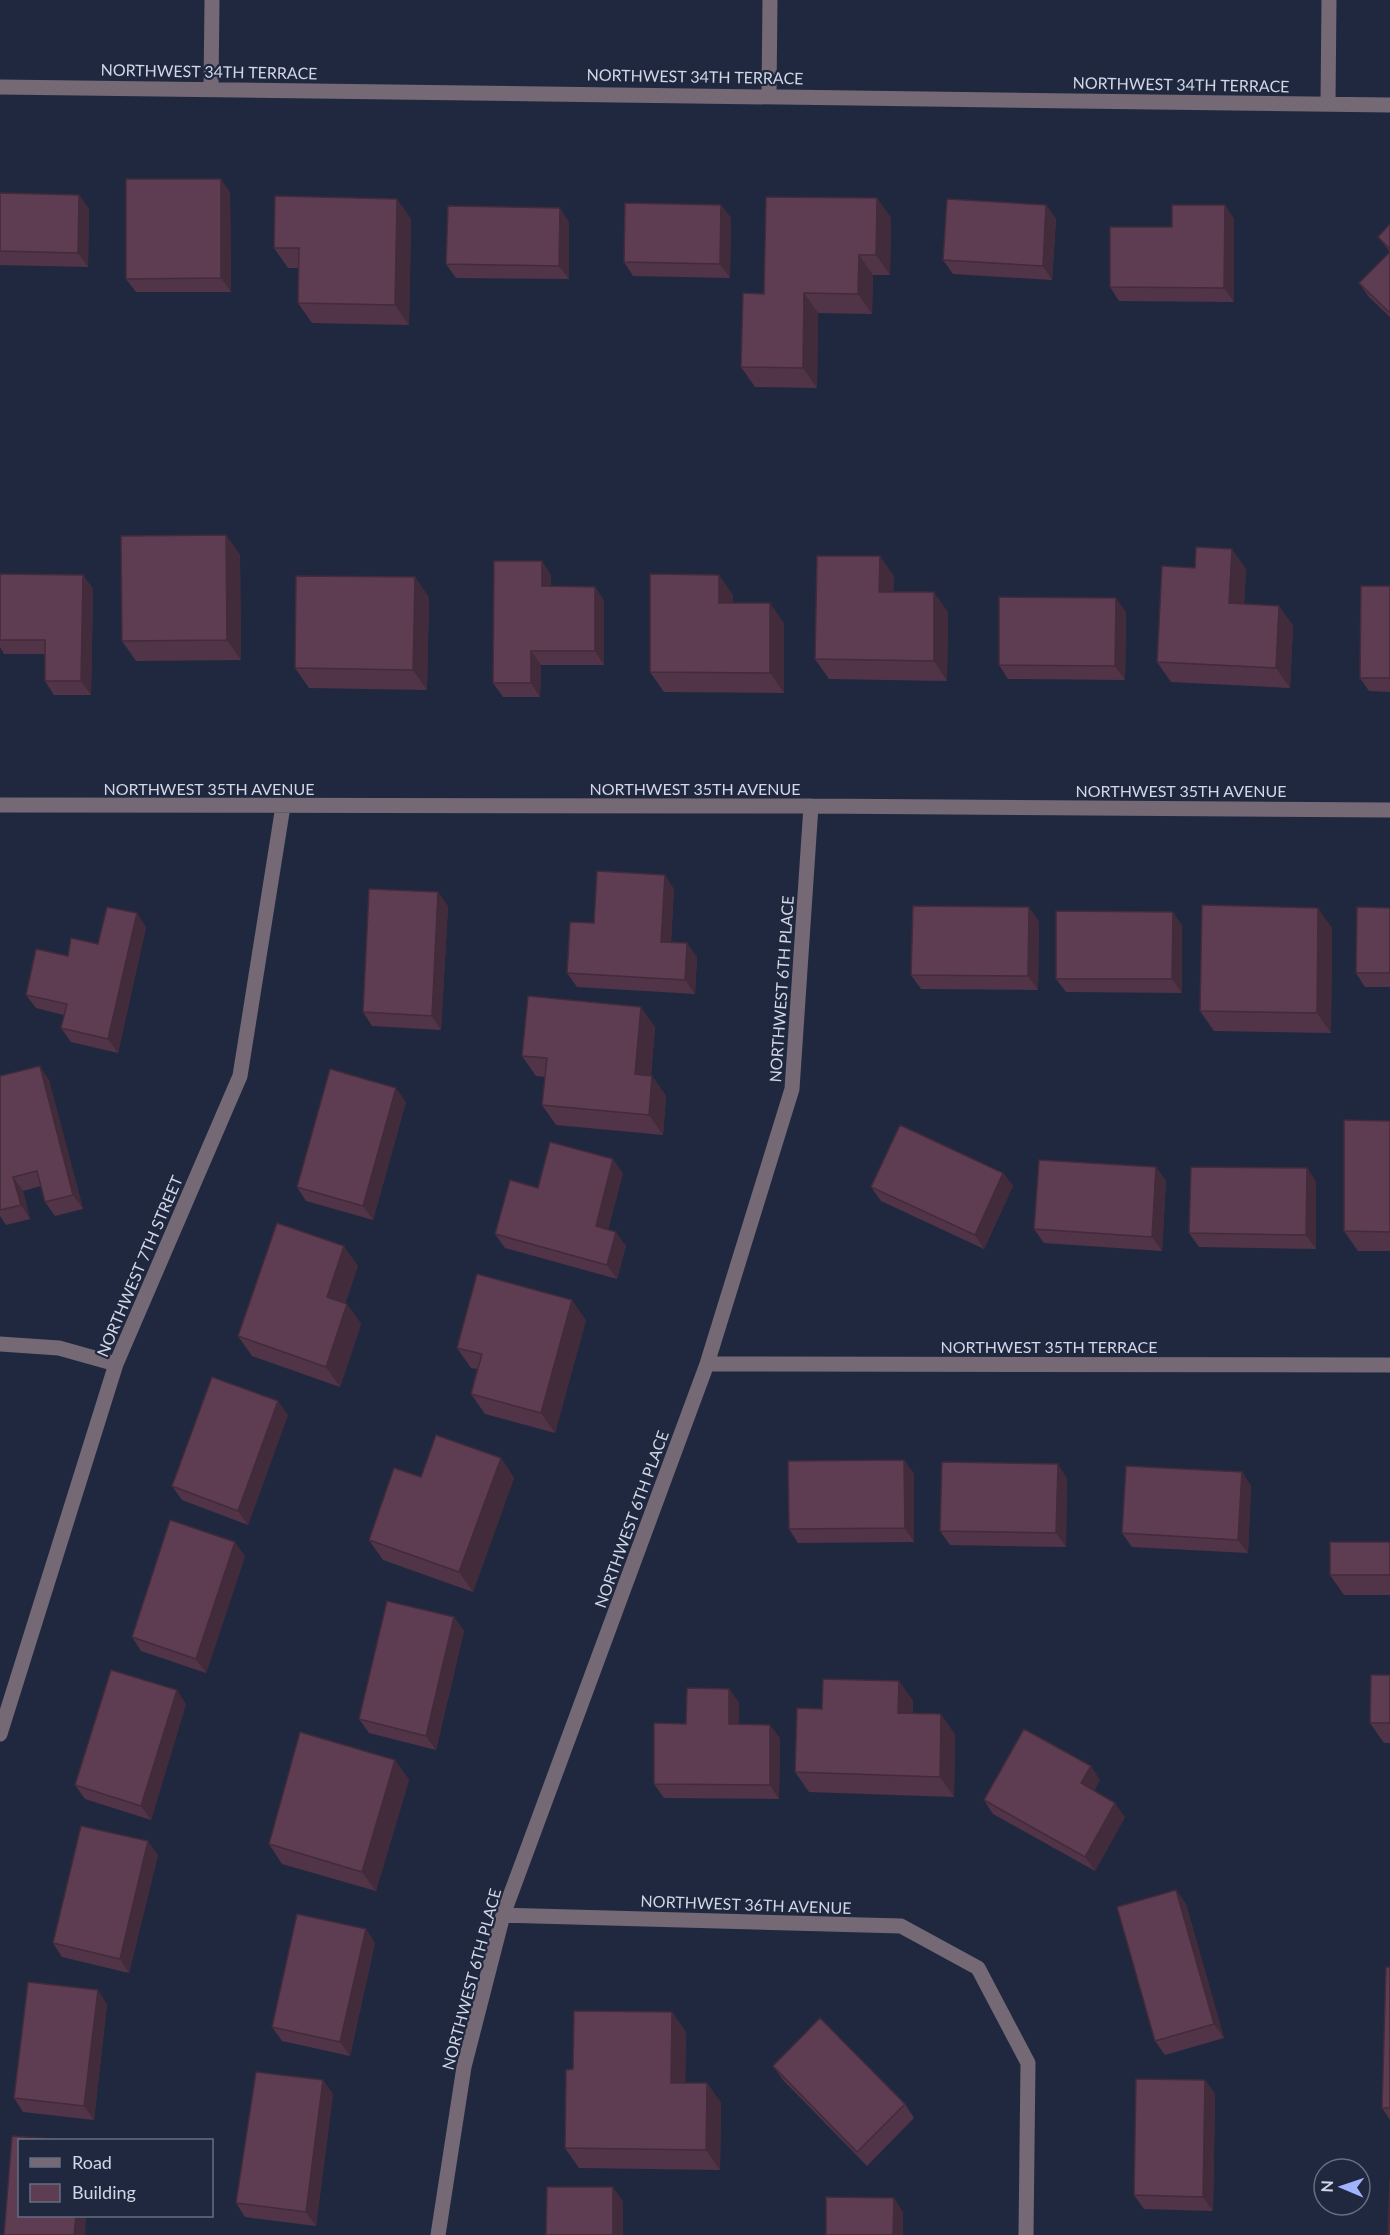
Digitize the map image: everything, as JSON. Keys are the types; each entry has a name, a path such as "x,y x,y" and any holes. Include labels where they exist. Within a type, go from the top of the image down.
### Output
{"street":[{"path":"211,89 212,0"},
{"path":"769,95 770,0"},
{"path":"1328,104 1329,0"},
{"name":"NORTHWEST 34TH TERRACE","path":"0,87 769,95 1390,105"},
{"name":"NORTHWEST 35TH AVENUE","path":"0,805 811,806 1390,810"},
{"name":"NORTHWEST 7TH STREET","path":"0,1734 116,1364 240,1076 283,806"},
{"name":"NORTHWEST 6TH PLACE","path":"438,2235 464,2067 503,1915 707,1364 792,1089 811,806"},
{"path":"0,1344 59,1348 116,1364"},
{"name":"NORTHWEST 35TH TERRACE","path":"707,1364 1390,1365"},
{"name":"NORTHWEST 36TH AVENUE","path":"503,1915 901,1926 978,1968 1028,2063 1026,2235"}],"building":[{"path":"126,179 221,179 221,278 126,279"},
{"path":"0,193 79,195 78,253 0,251"},
{"path":"275,196 397,199 395,305 298,303 299,248 274,248"},
{"path":"766,197 877,198 876,255 859,255 858,294 804,293 803,368 741,367 743,293 764,294"},
{"path":"947,199 1046,205 1043,266 943,260"},
{"path":"625,203 721,205 720,264 624,262"},
{"path":"1172,205 1225,205 1224,288 1110,287 1110,227 1172,227"},
{"path":"448,206 560,208 559,266 446,264"},
{"path":"1390,224 1390,249 1378,237"},
{"path":"1390,252 1390,313 1359,283"},
{"path":"226,535 227,640 122,641 121,536"},
{"path":"1196,547 1232,549 1229,603 1279,606 1276,668 1157,662 1162,566 1195,568"},
{"path":"817,556 880,556 879,592 934,592 934,661 815,659"},
{"path":"494,561 542,561 542,586 595,587 595,651 531,651 531,683 493,683"},
{"path":"0,574 83,575 81,681 45,681 45,640 0,640"},
{"path":"650,574 719,575 719,603 770,603 770,673 650,672"},
{"path":"296,576 415,577 413,670 295,668"},
{"path":"1361,586 1390,586 1390,678 1360,678"},
{"path":"999,597 1116,598 1115,666 999,665"},
{"path":"597,871 665,875 661,942 687,943 685,980 567,973 570,922 594,923"},
{"path":"369,889 438,892 432,1016 363,1012"},
{"path":"1202,905 1318,908 1317,1013 1200,1011"},
{"path":"913,906 1029,907 1028,976 911,975"},
{"path":"107,907 137,913 108,1039 61,1028 67,1004 26,995 36,949 68,956 71,938 98,944"},
{"path":"1357,907 1390,908 1390,973 1356,973"},
{"path":"1056,911 1173,912 1172,979 1056,979"},
{"path":"528,996 641,1007 635,1074 652,1076 649,1115 542,1105 547,1058 522,1056"},
{"path":"40,1066 73,1195 45,1202 37,1171 13,1177 21,1205 0,1210 0,1076"},
{"path":"330,1069 396,1088 363,1206 297,1187"},
{"path":"1344,1120 1390,1121 1390,1232 1344,1231"},
{"path":"900,1125 1003,1173 975,1235 871,1187"},
{"path":"550,1142 613,1159 596,1226 616,1232 607,1265 495,1234 510,1180 538,1188"},
{"path":"1039,1160 1156,1167 1152,1237 1034,1229"},
{"path":"1191,1167 1307,1168 1306,1235 1189,1233"},
{"path":"277,1223 344,1246 327,1297 347,1304 326,1367 238,1336"},
{"path":"477,1274 572,1300 541,1413 471,1394 482,1354 457,1348"},
{"path":"212,1377 278,1401 238,1511 172,1486"},
{"path":"436,1435 501,1458 459,1572 369,1540 394,1468 421,1477"},
{"path":"904,1460 905,1528 789,1529 788,1461"},
{"path":"942,1462 1058,1464 1056,1533 940,1531"},
{"path":"1126,1466 1242,1472 1238,1540 1122,1533"},
{"path":"170,1520 235,1542 196,1659 132,1637"},
{"path":"1330,1542 1390,1542 1390,1575 1330,1575"},
{"path":"387,1601 454,1617 426,1736 359,1719"},
{"path":"111,1670 177,1690 141,1806 75,1785"},
{"path":"1371,1675 1390,1675 1390,1723 1370,1723"},
{"path":"823,1679 899,1681 898,1713 941,1714 940,1777 795,1772 797,1708 822,1709"},
{"path":"687,1688 729,1689 729,1724 770,1725 770,1785 654,1784 654,1723 686,1724"},
{"path":"1024,1729 1091,1766 1081,1783 1115,1803 1085,1857 984,1800"},
{"path":"300,1732 395,1760 362,1872 269,1844"},
{"path":"81,1826 148,1841 120,1959 53,1943"},
{"path":"1176,1890 1214,2024 1155,2041 1117,1907"},
{"path":"297,1914 366,1929 340,2042 272,2027"},
{"path":"1386,1967 1390,1967 1390,2108 1382,2108"},
{"path":"28,1982 98,1990 84,2106 14,2098"},
{"path":"574,2011 672,2012 671,2083 707,2083 706,2150 565,2148 566,2070 573,2069"},
{"path":"820,2018 905,2104 857,2152 773,2066"},
{"path":"256,2072 323,2080 306,2212 236,2203"},
{"path":"1136,2079 1205,2080 1203,2197 1134,2195"},
{"path":"12,2136 55,2139 18,2139 18,2217 76,2217 74,2235 4,2235"},
{"path":"1390,2179 1390,2235 1388,2235"},
{"path":"547,2187 613,2187 613,2235 546,2235"},
{"path":"826,2197 894,2198 893,2235 826,2235"}]}
